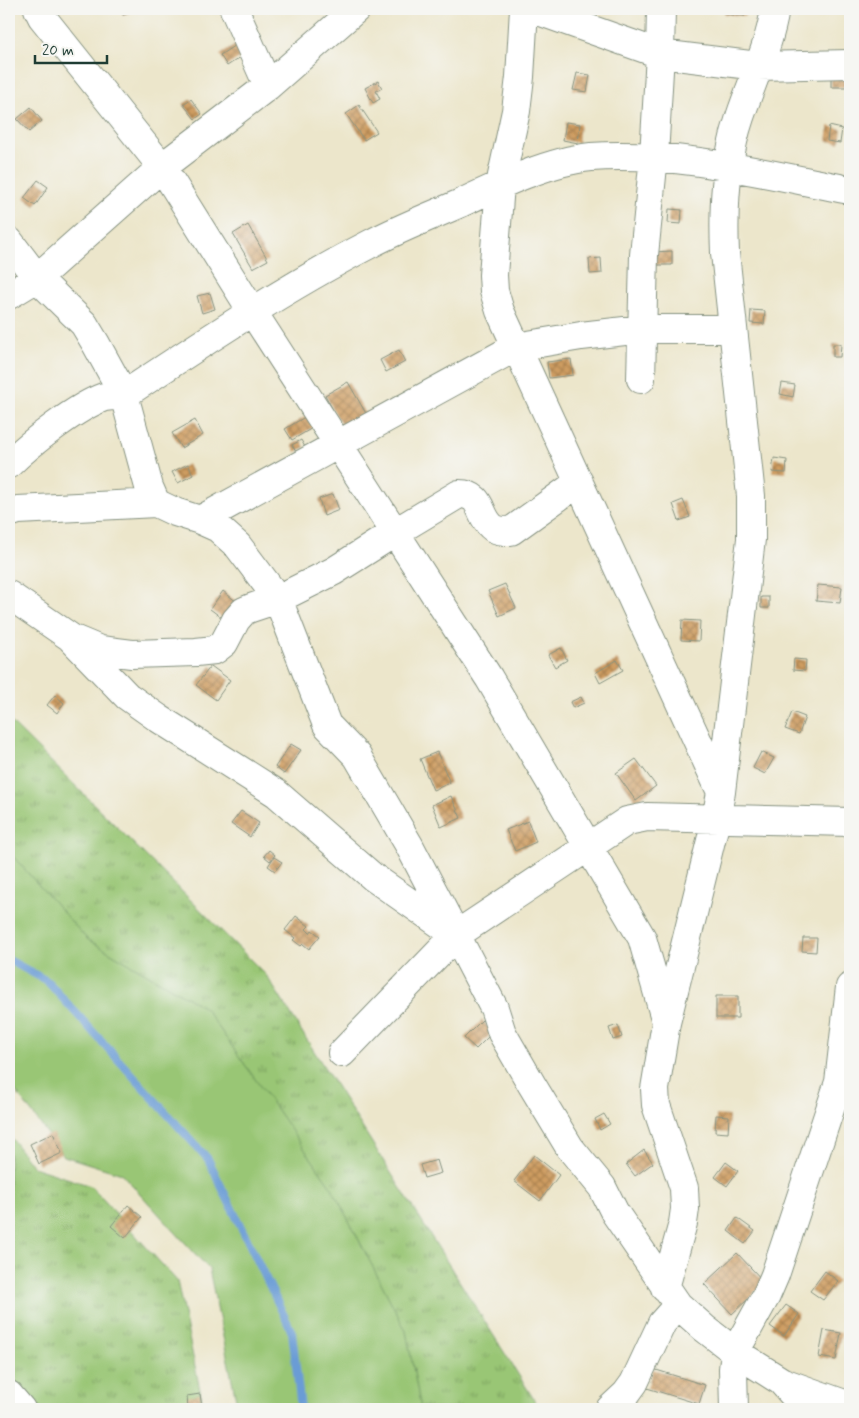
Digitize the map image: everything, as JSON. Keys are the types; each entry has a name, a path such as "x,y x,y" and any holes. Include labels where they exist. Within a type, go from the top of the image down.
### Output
{"street":[{"path":"234,9 268,86"},
{"path":"9,295 37,278 162,167 268,86 356,9"},
{"path":"524,9 516,111 500,185 493,275 494,291 500,311 516,347 721,792"},
{"path":"533,9 660,54 758,66 850,64"},
{"path":"641,379 644,255 654,156 660,54 660,9"},
{"path":"610,1409 626,1394 634,1383 662,1322 671,1297 685,1208 684,1188 656,1105 655,1089 666,1023 716,820 721,792 751,538 752,515 724,231 727,167 740,118 771,33 774,9"},
{"path":"45,11 162,167 252,311 488,678 642,938 666,1023"},
{"path":"9,464 56,426 85,407 105,397 124,395 252,311 371,243 500,185 562,162 591,158 654,156 727,167 850,190"},
{"path":"9,241 37,278 84,324 124,395 149,487 156,503"},
{"path":"200,520 516,347 581,336 642,329 733,329"},
{"path":"9,595 70,637 100,650 132,654 215,650 224,643 236,620 244,611 278,599 334,571 459,494 467,494 474,498 491,526 500,530 511,531 579,482"},
{"path":"9,513 18,510 156,503 218,528 238,546 278,599 327,725 357,756 409,845 494,1008 502,1033 570,1148 602,1187 615,1213 671,1297 735,1352 781,1381 850,1406"},
{"path":"70,637 127,696 158,718 276,793 373,877 456,935"},
{"path":"342,1053 456,935 626,821 647,816 716,820 850,822"},
{"path":"734,1409 733,1369 735,1352 766,1296 775,1275 839,1082 850,987"},
{"path":"781,1381 806,1409"},
{"path":"9,1396 21,1409"}],"green space":[{"path":"9,720 266,975 540,1409 387,1409 9,899"},
{"path":"9,852 87,939 205,1008 332,1188 406,1331 421,1409 238,1409 209,1269 122,1174 64,1156 9,1082"},
{"path":"9,1135 33,1167 91,1186 177,1281 204,1409 9,1409"}],"building":[{"path":"121,9 139,9 123,15"},
{"path":"724,9 745,9 745,16 724,14"},
{"path":"240,42 247,53 227,66 220,55"},
{"path":"577,73 590,75 587,92 573,90"},
{"path":"850,74 850,87 831,87 831,75"},
{"path":"378,81 382,88 376,91 380,99 373,103 365,88"},
{"path":"191,99 202,114 195,119 183,104"},
{"path":"359,105 377,132 364,140 346,114"},
{"path":"31,107 42,121 29,132 17,119"},
{"path":"566,122 580,124 578,143 563,140"},
{"path":"829,126 842,129 840,143 827,141"},
{"path":"38,180 48,187 35,206 24,198"},
{"path":"669,209 682,210 681,224 668,223"},
{"path":"248,225 268,260 253,268 233,234"},
{"path":"672,251 672,265 653,265 653,252"},
{"path":"601,258 602,273 590,274 589,259"},
{"path":"210,293 215,309 202,313 197,296"},
{"path":"751,310 765,311 764,324 750,323"},
{"path":"833,344 841,344 840,357 833,357"},
{"path":"399,350 405,362 386,372 380,360"},
{"path":"571,359 573,375 549,378 547,362"},
{"path":"348,382 368,417 344,430 325,395"},
{"path":"782,383 795,385 793,397 780,394"},
{"path":"308,415 314,427 292,440 285,429"},
{"path":"195,420 203,435 181,448 172,433"},
{"path":"301,440 305,447 296,452 292,445"},
{"path":"774,458 787,460 786,473 772,472"},
{"path":"188,464 193,475 178,483 172,472"},
{"path":"333,494 339,510 324,516 319,499"},
{"path":"683,500 690,517 679,521 673,504"},
{"path":"505,584 516,608 499,616 488,591"},
{"path":"818,585 842,587 840,603 816,601"},
{"path":"223,591 242,606 229,623 210,609"},
{"path":"761,597 769,597 769,608 761,608"},
{"path":"682,620 700,621 699,641 681,640"},
{"path":"561,648 567,660 555,667 548,655"},
{"path":"794,659 806,660 805,671 793,670"},
{"path":"617,660 623,670 600,683 595,673"},
{"path":"211,666 230,680 216,700 196,685"},
{"path":"55,695 64,703 57,713 47,705"},
{"path":"581,697 584,703 573,708 570,702"},
{"path":"792,712 805,717 799,734 785,729"},
{"path":"291,744 301,750 284,774 275,767"},
{"path":"437,752 450,783 433,790 420,759"},
{"path":"761,752 774,758 765,774 753,768"},
{"path":"636,759 656,786 636,801 616,773"},
{"path":"451,796 461,818 441,827 432,805"},
{"path":"241,811 259,823 250,837 231,824"},
{"path":"528,821 536,842 515,851 506,830"},
{"path":"269,850 275,855 270,861 264,856"},
{"path":"274,857 282,862 275,871 268,866"},
{"path":"296,916 309,926 306,929 310,933 312,930 320,936 309,949 293,940 295,938 285,930"},
{"path":"803,938 817,938 816,952 802,951"},
{"path":"716,996 738,996 738,1018 716,1018"},
{"path":"482,1020 493,1032 476,1049 464,1038"},
{"path":"618,1025 622,1037 613,1040 609,1028"},
{"path":"604,1114 610,1124 600,1130 595,1119"},
{"path":"716,1115 729,1116 728,1133 715,1132"},
{"path":"53,1133 62,1153 39,1164 30,1144"},
{"path":"644,1150 653,1163 635,1176 626,1164"},
{"path":"534,1155 559,1175 540,1201 514,1181"},
{"path":"437,1160 441,1173 424,1178 420,1165"},
{"path":"726,1162 738,1171 727,1186 715,1177"},
{"path":"128,1205 142,1217 125,1238 111,1226"},
{"path":"737,1218 755,1231 745,1244 728,1231"},
{"path":"737,1253 765,1283 732,1314 704,1284"},
{"path":"825,1271 838,1281 823,1300 810,1291"},
{"path":"786,1305 799,1314 784,1336 770,1326"},
{"path":"824,1330 841,1333 836,1360 819,1357"},
{"path":"653,1369 705,1385 699,1404 647,1388"},
{"path":"200,1394 202,1407 188,1409 187,1396"}],"waterway":[{"path":"9,960 47,981 208,1159 292,1332 301,1409"}]}
